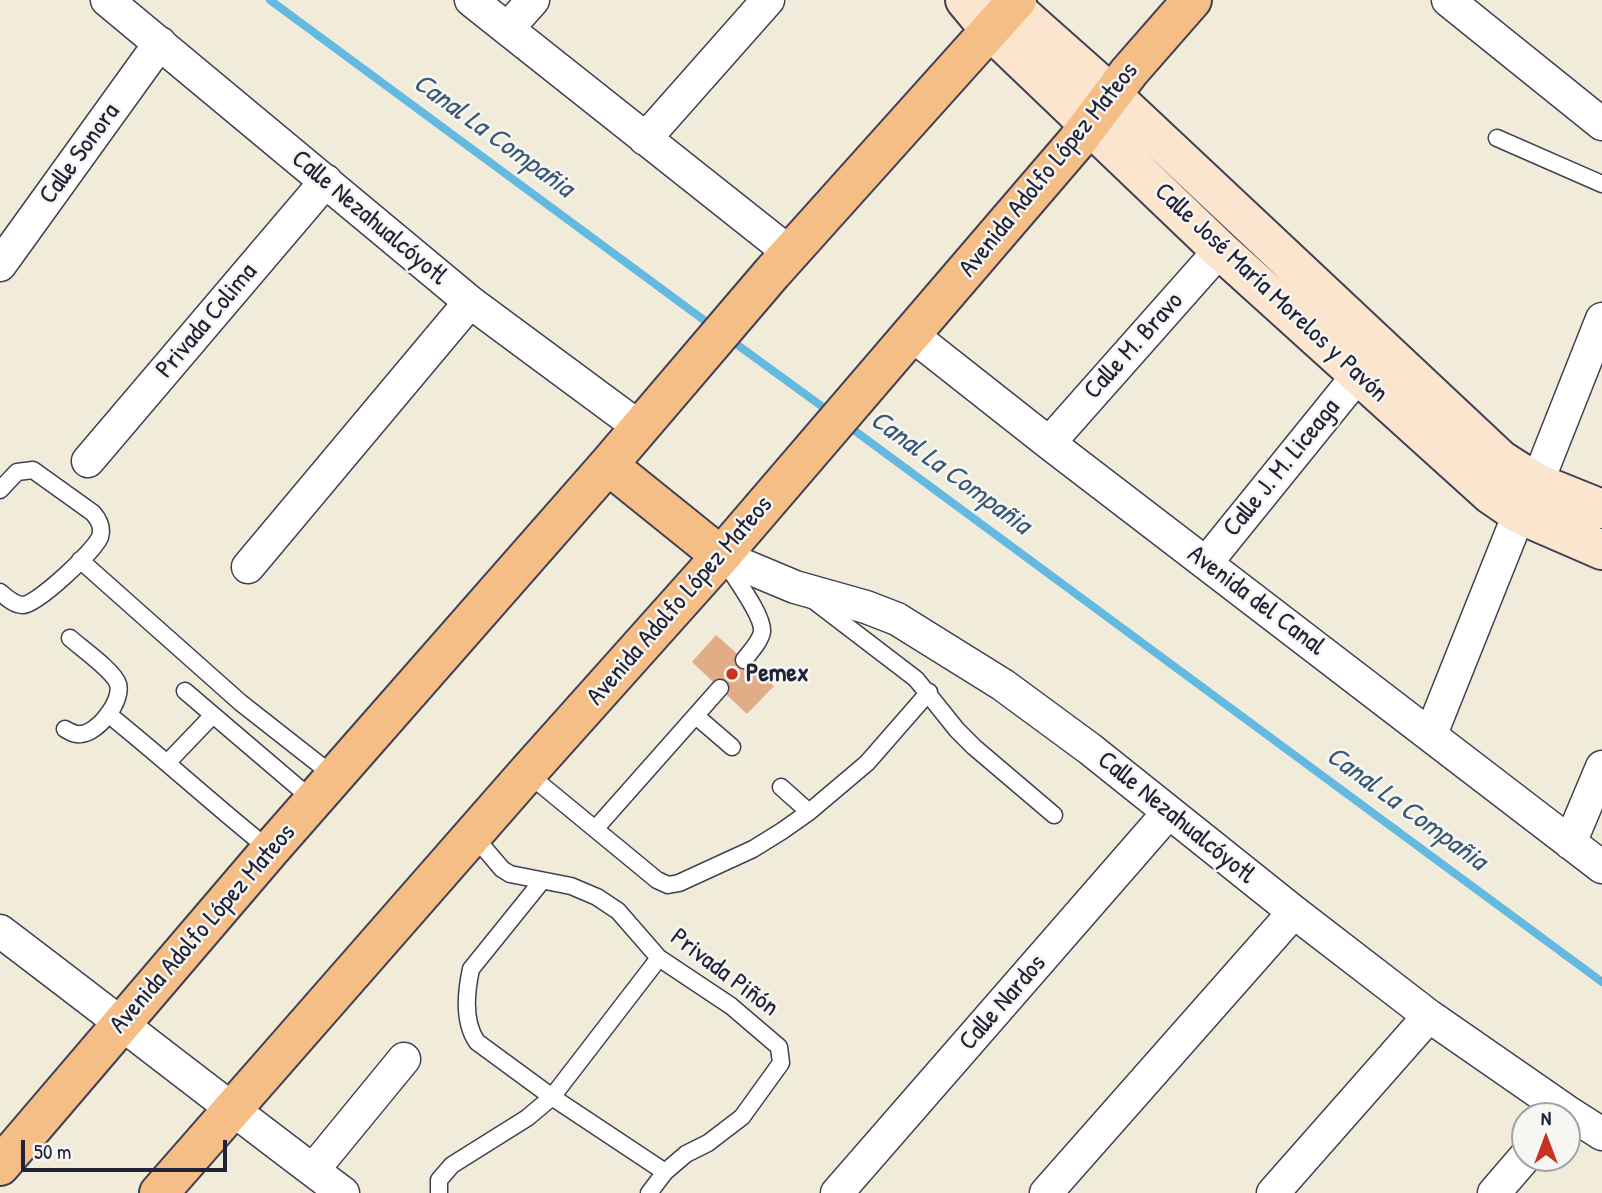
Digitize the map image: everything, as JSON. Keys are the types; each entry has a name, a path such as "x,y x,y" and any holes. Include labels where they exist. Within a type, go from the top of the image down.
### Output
{"main road":[{"name":"Avenida Adolfo López Mateos","path":"159,1193 721,556 912,335 1101,110 1129,72 1192,0"},
{"name":"Avenida Adolfo López Mateos","path":"0,1166 270,850 1006,9"},
{"path":"608,465 721,556"}],"street":[{"name":"Calle Nezahualcóyotl","path":"107,0 470,302 647,417"},
{"path":"471,0 645,139 781,263"},
{"path":"508,28 533,0"},
{"path":"645,139 768,0"},
{"name":"Calle José María Morelos y Pavón","path":"965,0 1006,9 1101,110 1220,250 1490,494 1602,509"},
{"path":"1448,0 1602,124"},
{"name":"Calle Sonora","path":"0,265 160,43"},
{"name":"Calle José María Morelos y Pavón","path":"1101,110 1501,460 1528,499 1602,550"},
{"name":"Privada Colima","path":"88,461 326,181"},
{"name":"Calle M. Bravo","path":"1049,443 1220,250"},
{"path":"248,567 470,302"},
{"path":"1431,734 1602,320"},
{"name":"Avenida del Canal","path":"912,335 1602,867"},
{"name":"Calle J. M. Liceaga","path":"1206,563 1359,374"},
{"name":"Calle Nezahualcóyotl","path":"721,556 795,587 866,607 909,627 1003,685 1090,749 1429,1016 1547,1102"},
{"path":"1570,842 1602,766"},
{"name":"Calle Nardos","path":"837,1193 1168,813"},
{"path":"1046,1193 1294,912"},
{"path":"0,931 343,1193"},
{"path":"1273,1193 1429,1016"},
{"path":"313,1170 404,1059"},
{"name":"Calle Nezahualcóyotl","path":"1581,1123 1602,1134"},
{"path":"1494,1193 1512,1172"}],"lane":[{"path":"1497,138 1602,184"},
{"path":"0,490 17,472 33,470 93,513 99,519 100,536 80,560 29,603 15,603 0,592"},
{"path":"721,556 758,616 762,629 744,660"},
{"path":"80,560 241,703 324,789"},
{"path":"795,587 900,664 929,692 957,730 974,747 1054,815"},
{"path":"65,729 75,734 89,732 108,714 119,693 116,680 69,638"},
{"path":"596,828 720,688"},
{"path":"185,691 213,715 324,789"},
{"path":"527,773 657,880 673,885 753,849 810,812 867,763 929,692"},
{"path":"108,714 270,850"},
{"path":"168,762 213,715"},
{"path":"696,716 732,747"},
{"path":"781,788 810,812"},
{"name":"Privada Piñón","path":"473,835 502,869 522,878 571,886 597,897 618,911 659,958 731,1006 774,1041 782,1055 777,1070 742,1117 708,1143 686,1154 665,1172 649,1193"},
{"path":"542,881 471,969 468,984 469,1031 477,1042 552,1097 665,1172"},
{"path":"439,1193 439,1180 452,1165 527,1118 552,1097 659,958"}],"building":[{"name":"Pemex","path":"716,635 774,686 747,714 692,662"}],"waterway":[{"name":"Canal La Compañia","path":"270,0 712,326"},
{"name":"Canal La Compañia","path":"728,338 831,413"},
{"name":"Canal La Compañia","path":"847,425 1602,982"}],"place":[{"name":"Pemex","path":"732,674"}]}
